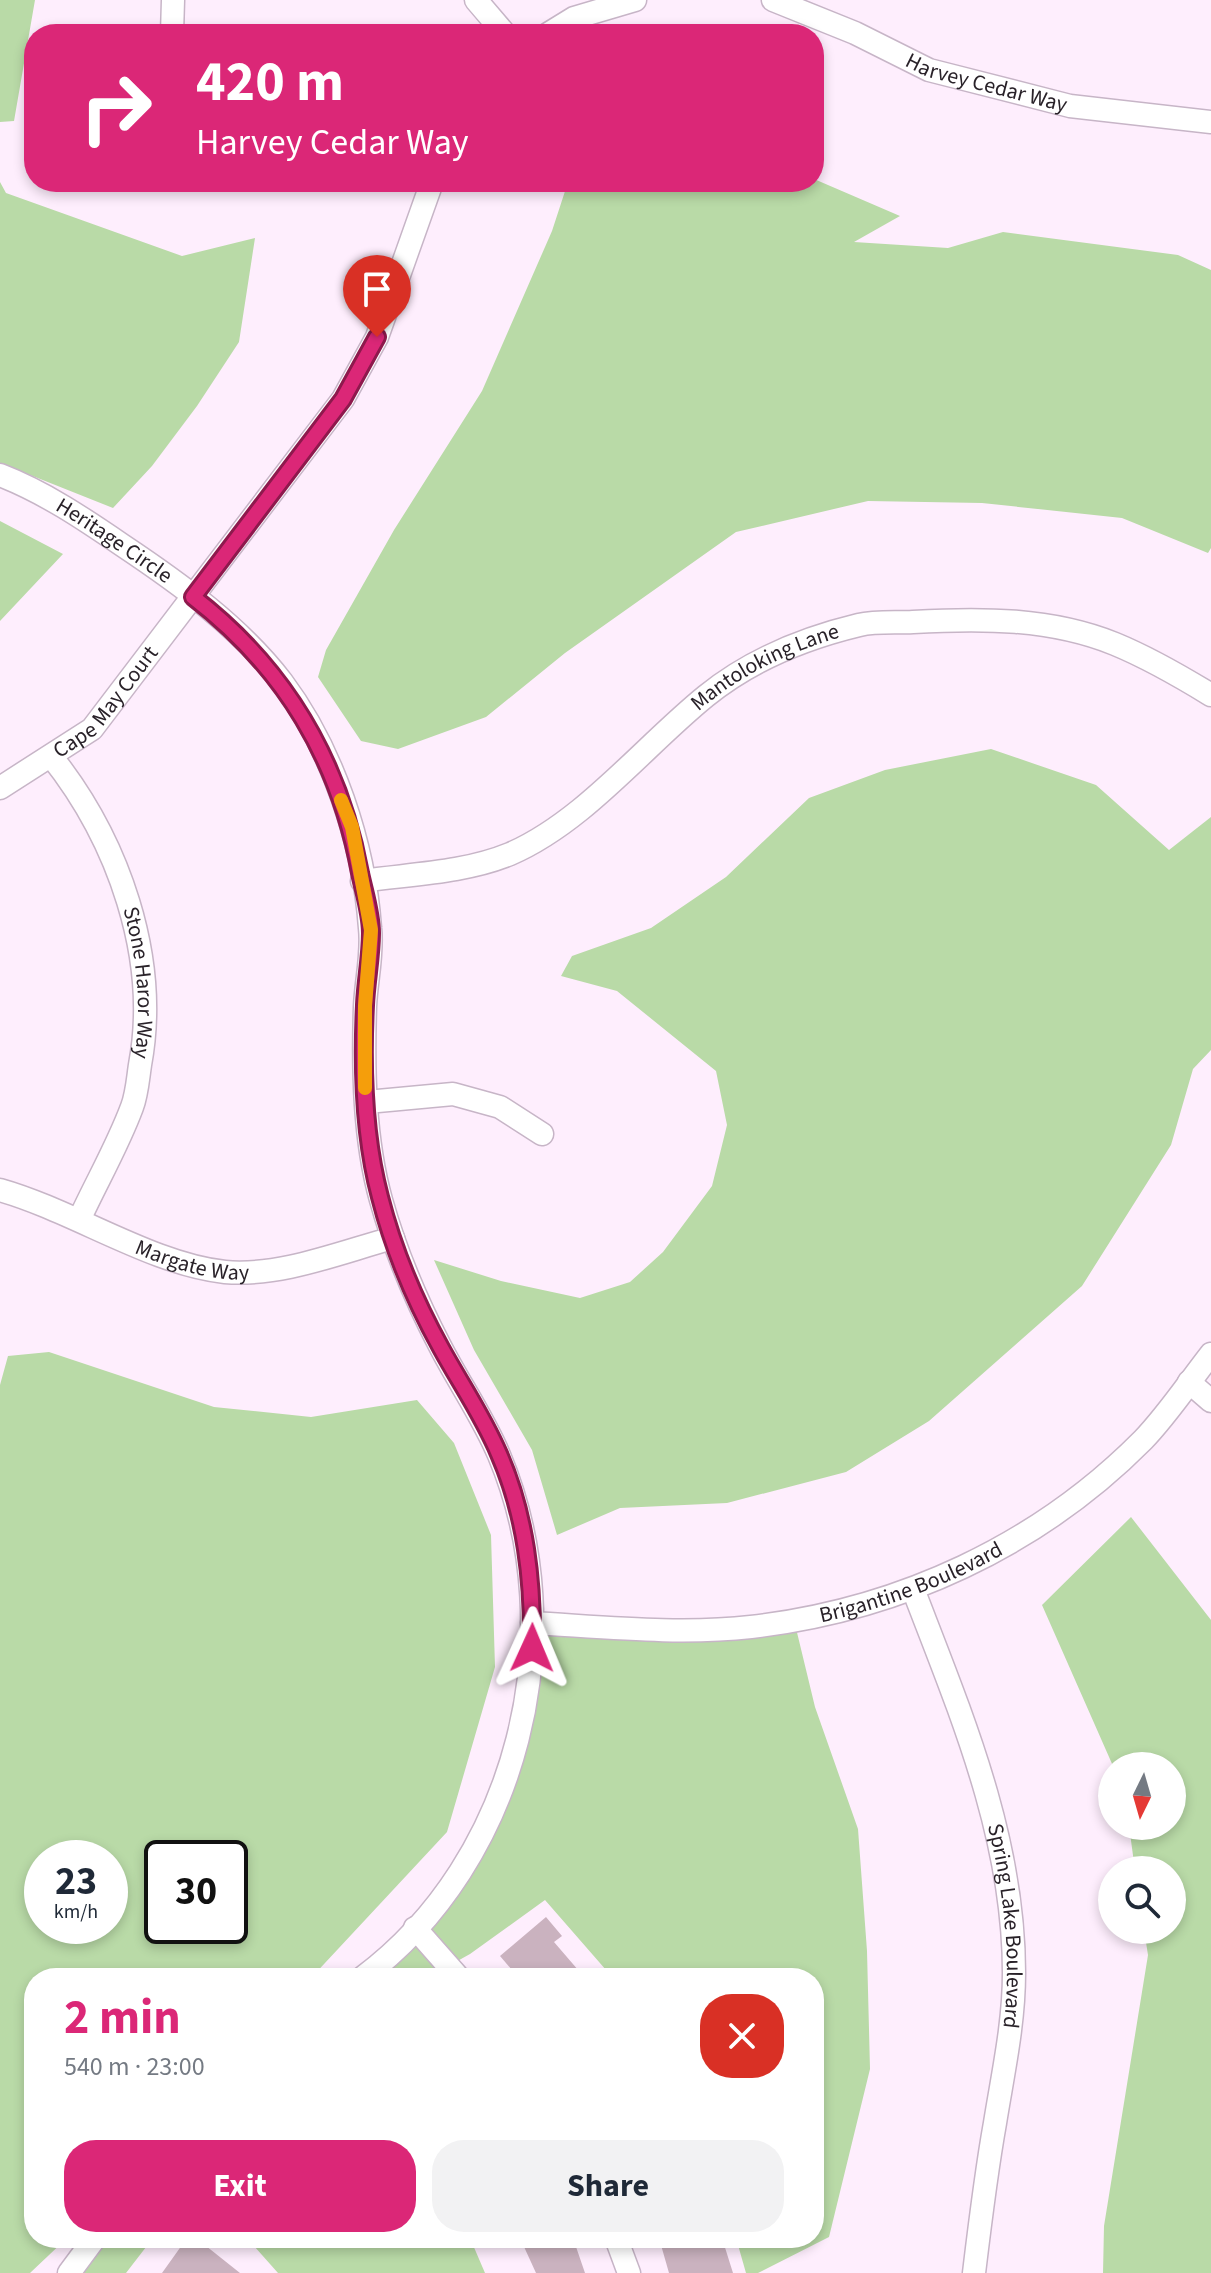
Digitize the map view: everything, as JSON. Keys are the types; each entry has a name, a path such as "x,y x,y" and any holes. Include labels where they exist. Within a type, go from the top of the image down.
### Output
{"street":[{"path":"172,24 173,0"},
{"path":"476,0 496,24"},
{"path":"564,24 574,18 635,0"},
{"name":"Harvey Cedar Way","path":"773,0 855,33 929,70 1070,106 1211,122"},
{"path":"193,597 343,399 377,337 428,192"},
{"name":"Heritage Circle","path":"0,475 80,516 224,621 282,682 321,750 352,827 371,930 365,1006 367,1102 379,1195 393,1238 440,1346 499,1454 518,1510 530,1565 532,1623 531,1673 522,1724 501,1795 465,1864 415,1928 373,1968"},
{"name":"Cape May Court","path":"0,788 92,729 193,597"},
{"name":"Mantoloking Lane","path":"362,881 470,866 509,854 569,822 709,693 787,647 862,624 958,619 1035,623 1113,643 1172,671 1211,695"},
{"name":"Stone Haror Way","path":"51,756 80,792 119,874 143,956 146,1031 133,1105 80,1218"},
{"path":"367,1102 453,1094 500,1107 542,1134"},
{"name":"Margate Way","path":"0,1190 80,1218 180,1263 227,1272 284,1267 393,1238"},
{"name":"Brigantine Boulevard","path":"532,1623 638,1628 749,1627 826,1615 913,1589 1032,1532 1101,1479 1145,1438 1211,1354"},
{"path":"1189,1382 1211,1401"},
{"name":"Spring Lake Boulevard","path":"913,1589 977,1759 997,1828 1011,1914 1014,1973 1011,2037 974,2273"},
{"path":"415,1928 450,1968"},
{"path":"79,2270 90,2248"},
{"path":"620,2248 629,2273"}],"green space":[{"path":"0,0 35,0 31,24 24,24 24,63 14,121 0,122"},
{"path":"0,182 6,193 182,256 255,238 239,342 152,466 113,508 0,463"},
{"path":"824,183 900,216 854,242 948,248 1003,232 1178,255 1211,270 1211,548 1208,553 1122,518 982,503 868,501 736,532 565,653 486,717 398,749 361,741 318,677 326,650 394,530 482,391 552,231 565,192 824,192"},
{"path":"0,521 63,554 0,621"},
{"path":"991,749 1096,785 1169,850 1211,817 1211,1050 1193,1069 1171,1145 1082,1286 929,1421 846,1472 727,1503 620,1508 557,1535 532,1450 474,1350 434,1260 501,1281 580,1298 630,1282 663,1252 712,1186 727,1125 716,1071 617,991 561,976 572,956 651,928 726,877 809,798 885,770"},
{"path":"49,1352 214,1407 311,1417 417,1400 454,1443 491,1535 495,1667 447,1832 320,1968 24,1968 24,2248 56,2248 30,2273 0,2273 0,1385 8,1356"},
{"path":"1131,1517 1211,1620 1211,2273 1103,2273 1104,2226 1148,1955 1146,1944 1186,1944 1186,1856 1133,1856 1131,1840 1186,1840 1186,1752 1107,1752 1042,1605"},
{"path":"794,1620 815,1707 858,1829 867,1951 870,2069 829,2237 824,2240 824,1968 604,1968 545,1900 470,1954 445,1968 372,1968 430,1912 501,1795 532,1623"},
{"path":"88,2248 145,2248 126,2273 69,2273"},
{"path":"256,2248 474,2248 485,2273 278,2273"},
{"path":"739,2248 807,2248 758,2273 746,2273"}],"building":[{"path":"546,1917 562,1936 554,1942 576,1968 510,1968 500,1956"},
{"path":"180,2248 209,2248 240,2273 162,2273"},
{"path":"525,2248 576,2248 585,2273 536,2273"},
{"path":"662,2248 725,2248 733,2273 669,2273"}],"slow traffic":[{"path":"341,800 352,827 371,930 365,1006 365,1088"}],"route":[{"path":"377,337 343,399 193,597 224,621 282,682 321,750 352,827 371,930 365,1006 365,1093 379,1195 402,1264 440,1346 499,1454 518,1510 533,1594 532,1648"}]}
